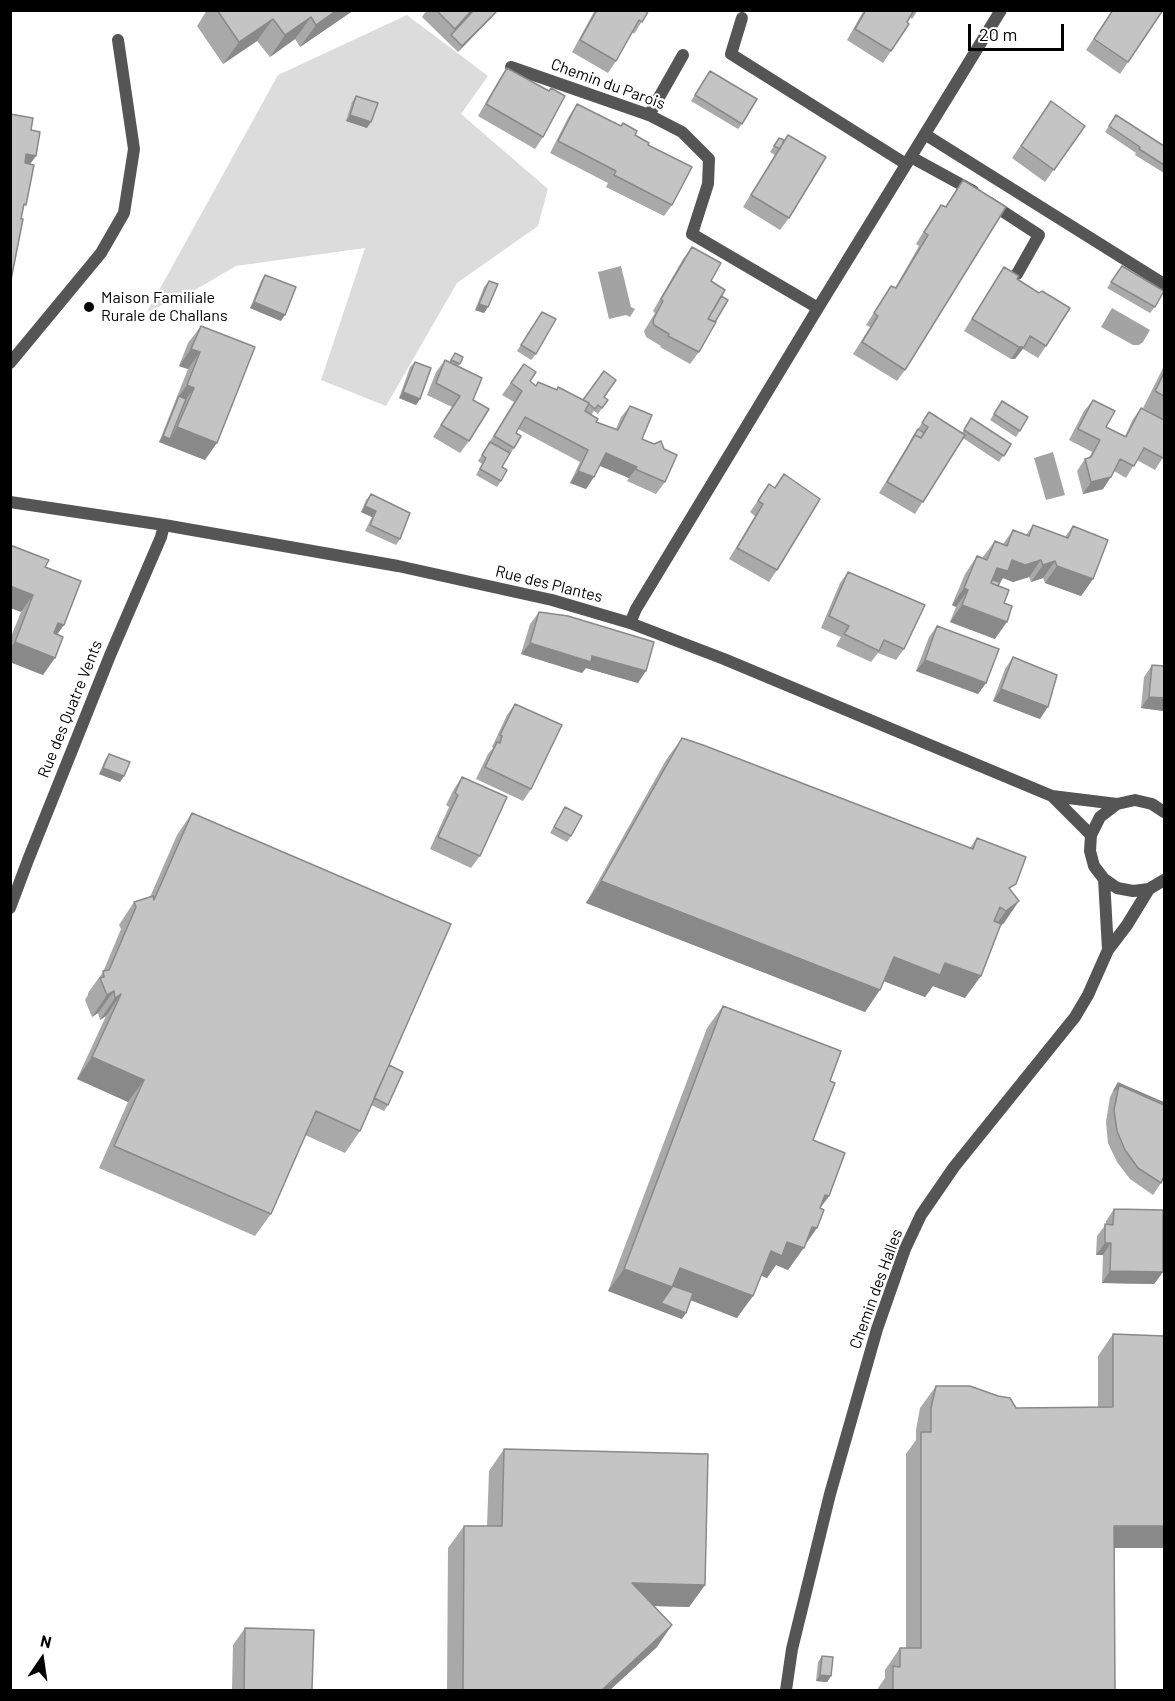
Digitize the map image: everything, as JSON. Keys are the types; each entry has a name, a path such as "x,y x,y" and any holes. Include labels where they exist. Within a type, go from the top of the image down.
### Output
{"street":[{"path":"630,623 636,609 818,308 1001,10"},
{"path":"742,18 731,54 908,161 957,181 1040,235 1017,274"},
{"path":"10,363 101,253 124,213 134,149 118,40"},
{"path":"649,115 682,55"},
{"name":"Chemin du Parois","path":"511,67 649,115 682,132 709,159 708,184 692,234 818,308"},
{"path":"926,135 1164,284"},
{"name":"Rue des Plantes","path":"10,502 164,525 398,566 552,600 630,623 724,659 1052,795 1117,804 1135,800 1152,804 1164,812"},
{"name":"Rue des Quatre Vents","path":"10,908 164,525"},
{"name":"Rue des Plantes","path":"1052,795 1091,835"},
{"path":"1117,804 1100,817 1091,835 1090,851 1094,866 1104,879 1117,888 1133,891 1149,889 1164,880"},
{"name":"Chemin des Halles","path":"1104,879 1108,950"},
{"name":"Chemin des Halles","path":"786,1690 792,1649 830,1494 877,1329 905,1249 921,1215 954,1167 1075,1017 1088,995 1108,950 1127,925 1149,889"}],"shaded area":[{"path":"407,15 488,76 461,114 548,189 538,226 457,283 386,406 321,380 365,248 236,266 195,290 147,312 278,75"},
{"path":"621,266 631,307 635,309 630,317 626,315 609,319 598,272"},
{"path":"1112,308 1150,330 1143,342 1133,345 1101,327"},
{"path":"1053,452 1065,495 1046,500 1034,458"}],"building":[{"path":"217,10 337,10 316,25 311,17 285,35 273,19 239,42"},
{"path":"436,10 472,10 455,29"},
{"path":"474,10 497,11 462,46 451,35"},
{"path":"597,10 649,10 642,22 639,20 616,61 580,40"},
{"path":"866,10 914,10 907,22 909,24 891,51 855,29"},
{"path":"1113,10 1163,10 1128,62 1094,39"},
{"path":"507,68 549,91 551,88 565,96 543,137 486,104"},
{"path":"710,71 757,99 742,124 695,95"},
{"path":"356,96 378,103 371,122 350,115"},
{"path":"1051,101 1085,126 1054,170 1021,146"},
{"path":"577,104 621,126 623,123 637,131 635,135 649,143 648,145 692,167 672,205 614,175 616,171 558,141"},
{"path":"10,114 33,118 31,130 40,132 36,156 26,154 25,163 34,165 21,219 23,219 10,285"},
{"path":"1116,115 1164,146 1164,165 1109,126"},
{"path":"788,135 826,157 789,218 751,195"},
{"path":"779,138 784,140 780,149 774,146"},
{"path":"963,180 1006,207 905,370 862,342 878,316 874,313 891,286 896,288 928,235 924,232 941,205 946,207"},
{"path":"692,247 721,263 711,281 725,290 708,319 716,322 699,352 668,336 669,334 654,325 653,320 663,301 661,299"},
{"path":"1122,266 1164,291 1155,307 1111,282"},
{"path":"1004,267 1019,276 1017,279 1039,293 1042,291 1070,308 1046,346 1030,336 1024,347 1019,347 972,319"},
{"path":"265,275 296,287 285,315 254,302"},
{"path":"489,281 498,284 488,307 479,304"},
{"path":"721,296 728,300 715,322 708,319"},
{"path":"542,312 556,319 536,354 521,345"},
{"path":"201,326 255,347 217,443 177,427 194,388 187,385 200,352 191,349"},
{"path":"455,353 463,357 460,364 451,360"},
{"path":"445,360 482,378 473,400 489,409 469,441 441,425 460,396 436,383"},
{"path":"415,362 431,368 420,399 403,392"},
{"path":"524,364 536,372 530,381 536,386 538,382 557,390 558,387 589,403 585,411 598,419 596,422 618,430 630,406 652,415 642,439 654,444 661,441 664,449 677,455 665,482 606,453 594,477 578,471 588,450 525,417 516,433 521,436 514,448 494,436 522,391 511,383"},
{"path":"604,371 616,380 604,397 608,400 602,408 598,405 595,409 583,400"},
{"path":"1164,373 1164,396 1155,391"},
{"path":"179,396 186,399 170,439 163,436"},
{"path":"1093,400 1115,411 1106,427 1126,437 1141,408 1164,420 1163,458 1144,448 1134,466 1120,459 1111,477 1091,482 1085,459 1091,457 1100,440 1078,429"},
{"path":"1002,401 1028,417 1020,431 994,414"},
{"path":"929,412 965,435 923,502 887,482 915,435 921,438 928,427 922,423"},
{"path":"971,418 1011,444 1004,456 964,430"},
{"path":"918,429 924,433 921,438 915,435 911,441"},
{"path":"490,442 510,453 502,467 507,470 501,481 480,469 486,458 482,455"},
{"path":"784,474 820,499 777,570 737,548 763,504 758,501 769,484 775,488"},
{"path":"371,494 410,513 400,539 370,525 376,511 365,506"},
{"path":"1033,525 1068,538 1073,526 1108,540 1093,579 1057,566 1055,561 1043,565 1041,560 1025,565 1012,560 1008,571 997,568 991,583 1009,590 1004,603 1012,606 1007,622 962,605 968,590 964,588 977,556 987,560 995,541 1007,546 1013,530 1029,536"},
{"path":"10,545 49,560 45,567 81,581 64,625 58,623 54,633 63,637 55,658 15,642 33,595 10,586"},
{"path":"848,572 925,605 904,649 884,640 879,651 844,634 849,626 829,616"},
{"path":"992,580 1000,582 998,586 991,583"},
{"path":"539,612 568,616 654,642 646,671 592,656 591,662 530,643"},
{"path":"937,626 999,649 986,683 925,660"},
{"path":"1013,657 1057,675 1048,707 1001,689"},
{"path":"1152,665 1164,666 1164,698 1149,697"},
{"path":"515,704 562,725 531,789 485,767 497,742 500,743 502,736 500,735"},
{"path":"682,738 973,849 977,838 1026,857 1016,884 1009,888 1019,901 1006,911 1000,907 994,921 1001,924 981,976 945,963 940,975 894,957 880,990 601,881"},
{"path":"109,754 130,762 124,776 103,768"},
{"path":"462,777 507,797 480,856 438,837 458,795 455,793"},
{"path":"565,807 582,816 571,836 554,827"},
{"path":"192,813 451,924 360,1131 316,1111 271,1214 114,1146 144,1080 92,1057 121,994 115,998 114,991 107,995 100,978 104,977 103,971 109,970 136,907 134,902 153,896 154,900"},
{"path":"723,1006 841,1051 830,1081 835,1083 813,1140 845,1153 829,1196 825,1195 820,1208 824,1210 817,1228 812,1227 804,1248 787,1242 782,1256 771,1251 753,1296 680,1268 672,1287 624,1269"},
{"path":"389,1065 403,1072 388,1105 374,1098"},
{"path":"1118,1083 1164,1103 1164,1105 1119,1085 1114,1091"},
{"path":"1119,1085 1164,1105 1164,1176 1161,1183 1138,1168 1125,1150 1117,1131 1114,1110"},
{"path":"1114,1209 1163,1210 1163,1272 1110,1271 1111,1243 1105,1243 1105,1224 1113,1225"},
{"path":"673,1286 693,1293 686,1313 661,1303"},
{"path":"1113,1334 1164,1336 1164,1526 1114,1526 1115,1690 893,1690 893,1666 900,1667 900,1648 921,1648 921,1432 931,1432 931,1408 936,1386 970,1386 1010,1398 1016,1408 1113,1407"},
{"path":"504,1449 708,1454 705,1585 632,1583 672,1625 602,1690 463,1690 464,1526 502,1526"},
{"path":"245,1628 314,1630 312,1690 244,1690"},
{"path":"822,1656 833,1657 831,1676 820,1675"}],"place":[{"name":"Maison Familiale Rurale de Challans","path":"89,307"}]}
